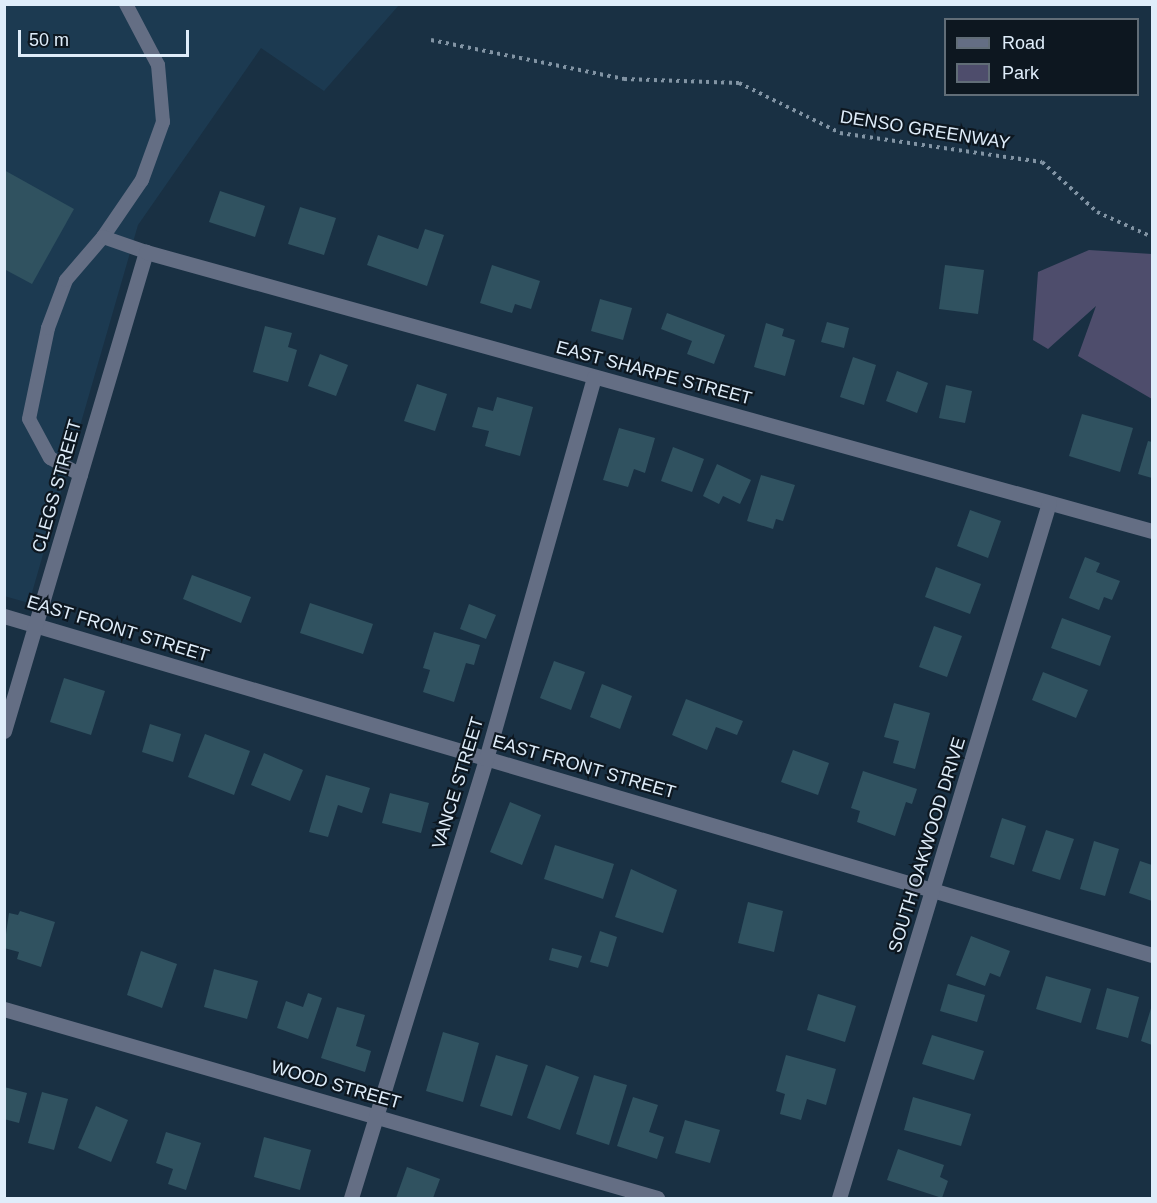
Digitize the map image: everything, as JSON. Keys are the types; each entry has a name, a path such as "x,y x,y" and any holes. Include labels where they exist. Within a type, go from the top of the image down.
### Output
{"street":[{"name":"EAST SHARPE STREET","path":"146,252 1152,531"},
{"name":"CLEGS STREET","path":"4,732 146,252"},
{"name":"VANCE STREET","path":"351,1198 486,759 594,377"},
{"name":"SOUTH OAKWOOD DRIVE","path":"839,1198 934,891 1049,502"},
{"name":"EAST FRONT STREET","path":"4,616 1152,955"},
{"name":"WOOD STREET","path":"4,1009 657,1198"}],"lane":[{"path":"81,475 63,469 38,445 28,403 58,296 76,265 103,237 142,180 163,122 158,65 126,4"},
{"path":"103,237 146,252"}],"path":[{"name":"DENSO GREENWAY","path":"431,40 624,79 739,83 840,133 1042,162 1097,212 1152,237"}],"shaded area":[{"path":"4,5 399,5 324,91 261,48 138,225 29,603 4,596"}],"green space":[{"path":"1089,250 1152,254 1152,399 1078,356 1096,306 1048,349 1033,340 1038,272"}],"building":[{"path":"4,170 74,209 32,284 4,269"},
{"path":"220,191 265,206 255,237 209,222"},
{"path":"300,207 336,218 324,255 288,244"},
{"path":"425,229 444,235 427,286 367,265 378,235 418,249"},
{"path":"492,265 540,281 531,309 515,304 512,313 480,303"},
{"path":"945,265 984,270 978,314 939,309"},
{"path":"600,299 632,308 623,340 591,331"},
{"path":"667,313 725,335 714,364 687,354 692,341 661,329"},
{"path":"827,322 849,328 844,348 821,342"},
{"path":"766,323 784,329 782,336 795,340 785,376 754,367"},
{"path":"265,326 292,333 288,347 297,350 288,382 253,372"},
{"path":"320,354 348,365 336,396 308,386"},
{"path":"853,357 876,365 864,405 840,397"},
{"path":"897,371 928,383 917,413 886,401"},
{"path":"417,384 447,394 435,431 404,421"},
{"path":"946,385 972,391 965,423 939,418"},
{"path":"497,397 533,407 520,456 485,446 489,431 472,427 478,407 493,411"},
{"path":"1082,414 1133,428 1120,472 1069,456"},
{"path":"619,428 655,438 645,473 634,469 628,487 603,480"},
{"path":"1148,441 1152,442 1152,478 1138,474"},
{"path":"673,447 704,459 692,492 661,481"},
{"path":"717,464 751,480 740,504 723,496 719,504 703,496"},
{"path":"761,475 795,485 783,521 776,519 773,529 747,521"},
{"path":"970,510 1001,521 988,558 957,546"},
{"path":"1085,557 1100,563 1096,572 1120,581 1112,600 1104,597 1099,610 1069,598"},
{"path":"936,567 981,584 970,614 925,597"},
{"path":"192,575 251,597 241,623 183,599"},
{"path":"310,603 373,624 363,654 300,633"},
{"path":"469,604 496,615 486,639 460,629"},
{"path":"1062,618 1111,636 1100,666 1051,648"},
{"path":"934,626 962,636 947,677 919,667"},
{"path":"434,632 480,645 474,665 466,663 454,702 423,692 430,670 423,668"},
{"path":"554,661 585,672 571,710 540,698"},
{"path":"1043,672 1088,690 1076,718 1032,700"},
{"path":"64,678 105,691 91,735 50,722"},
{"path":"602,684 632,696 620,729 590,717"},
{"path":"686,699 743,721 737,735 716,727 707,750 672,735"},
{"path":"894,703 930,713 915,769 893,763 899,741 884,737"},
{"path":"150,724 181,734 173,762 142,752"},
{"path":"205,734 250,751 234,795 188,777"},
{"path":"793,750 829,763 818,795 781,782"},
{"path":"264,753 303,770 290,801 251,785"},
{"path":"863,771 917,789 912,804 906,802 895,836 857,822 860,811 851,808"},
{"path":"326,775 370,788 362,813 338,805 328,837 309,832"},
{"path":"390,793 429,803 421,833 382,823"},
{"path":"510,802 541,815 522,865 490,852"},
{"path":"1002,818 1026,826 1014,865 990,857"},
{"path":"1046,830 1074,839 1060,880 1032,871"},
{"path":"1094,841 1119,849 1105,896 1080,889"},
{"path":"555,845 614,864 603,899 544,879"},
{"path":"1140,861 1152,865 1152,901 1129,893"},
{"path":"631,869 677,890 663,933 615,917"},
{"path":"748,902 783,911 774,952 738,943"},
{"path":"20,911 55,922 41,967 17,959 19,952 4,948 9,913 18,915"},
{"path":"600,931 617,937 608,967 590,962"},
{"path":"971,936 1010,951 1000,977 990,973 985,986 956,975"},
{"path":"552,948 582,956 578,968 549,960"},
{"path":"141,951 177,964 162,1008 127,995"},
{"path":"214,969 258,981 247,1019 204,1007"},
{"path":"1046,976 1091,989 1081,1023 1036,1009"},
{"path":"948,984 985,995 977,1022 940,1011"},
{"path":"1107,988 1139,997 1128,1038 1096,1029"},
{"path":"308,993 322,998 308,1039 277,1028 286,1001 303,1007"},
{"path":"818,994 856,1006 845,1042 807,1030"},
{"path":"1152,1005 1152,1045 1141,1041"},
{"path":"337,1007 365,1015 356,1046 371,1051 365,1072 321,1058"},
{"path":"443,1032 479,1043 463,1102 426,1091"},
{"path":"932,1035 984,1051 974,1080 922,1064"},
{"path":"496,1055 528,1065 512,1116 480,1106"},
{"path":"786,1055 836,1069 826,1105 807,1099 801,1120 780,1114 785,1094 776,1091"},
{"path":"546,1065 579,1077 560,1130 527,1118"},
{"path":"594,1075 627,1085 609,1145 576,1134"},
{"path":"4,1087 27,1093 19,1123 4,1119"},
{"path":"42,1092 68,1099 54,1150 28,1143"},
{"path":"633,1097 658,1105 649,1132 664,1137 657,1159 617,1146"},
{"path":"913,1097 971,1114 961,1146 904,1130"},
{"path":"96,1106 128,1120 111,1162 78,1148"},
{"path":"685,1120 720,1130 710,1163 675,1153"},
{"path":"166,1132 201,1143 186,1190 168,1184 173,1169 156,1163"},
{"path":"264,1137 311,1150 300,1190 254,1177"},
{"path":"898,1149 944,1165 940,1177 948,1181 942,1198 887,1180"},
{"path":"407,1167 440,1179 433,1198 396,1198"}]}
